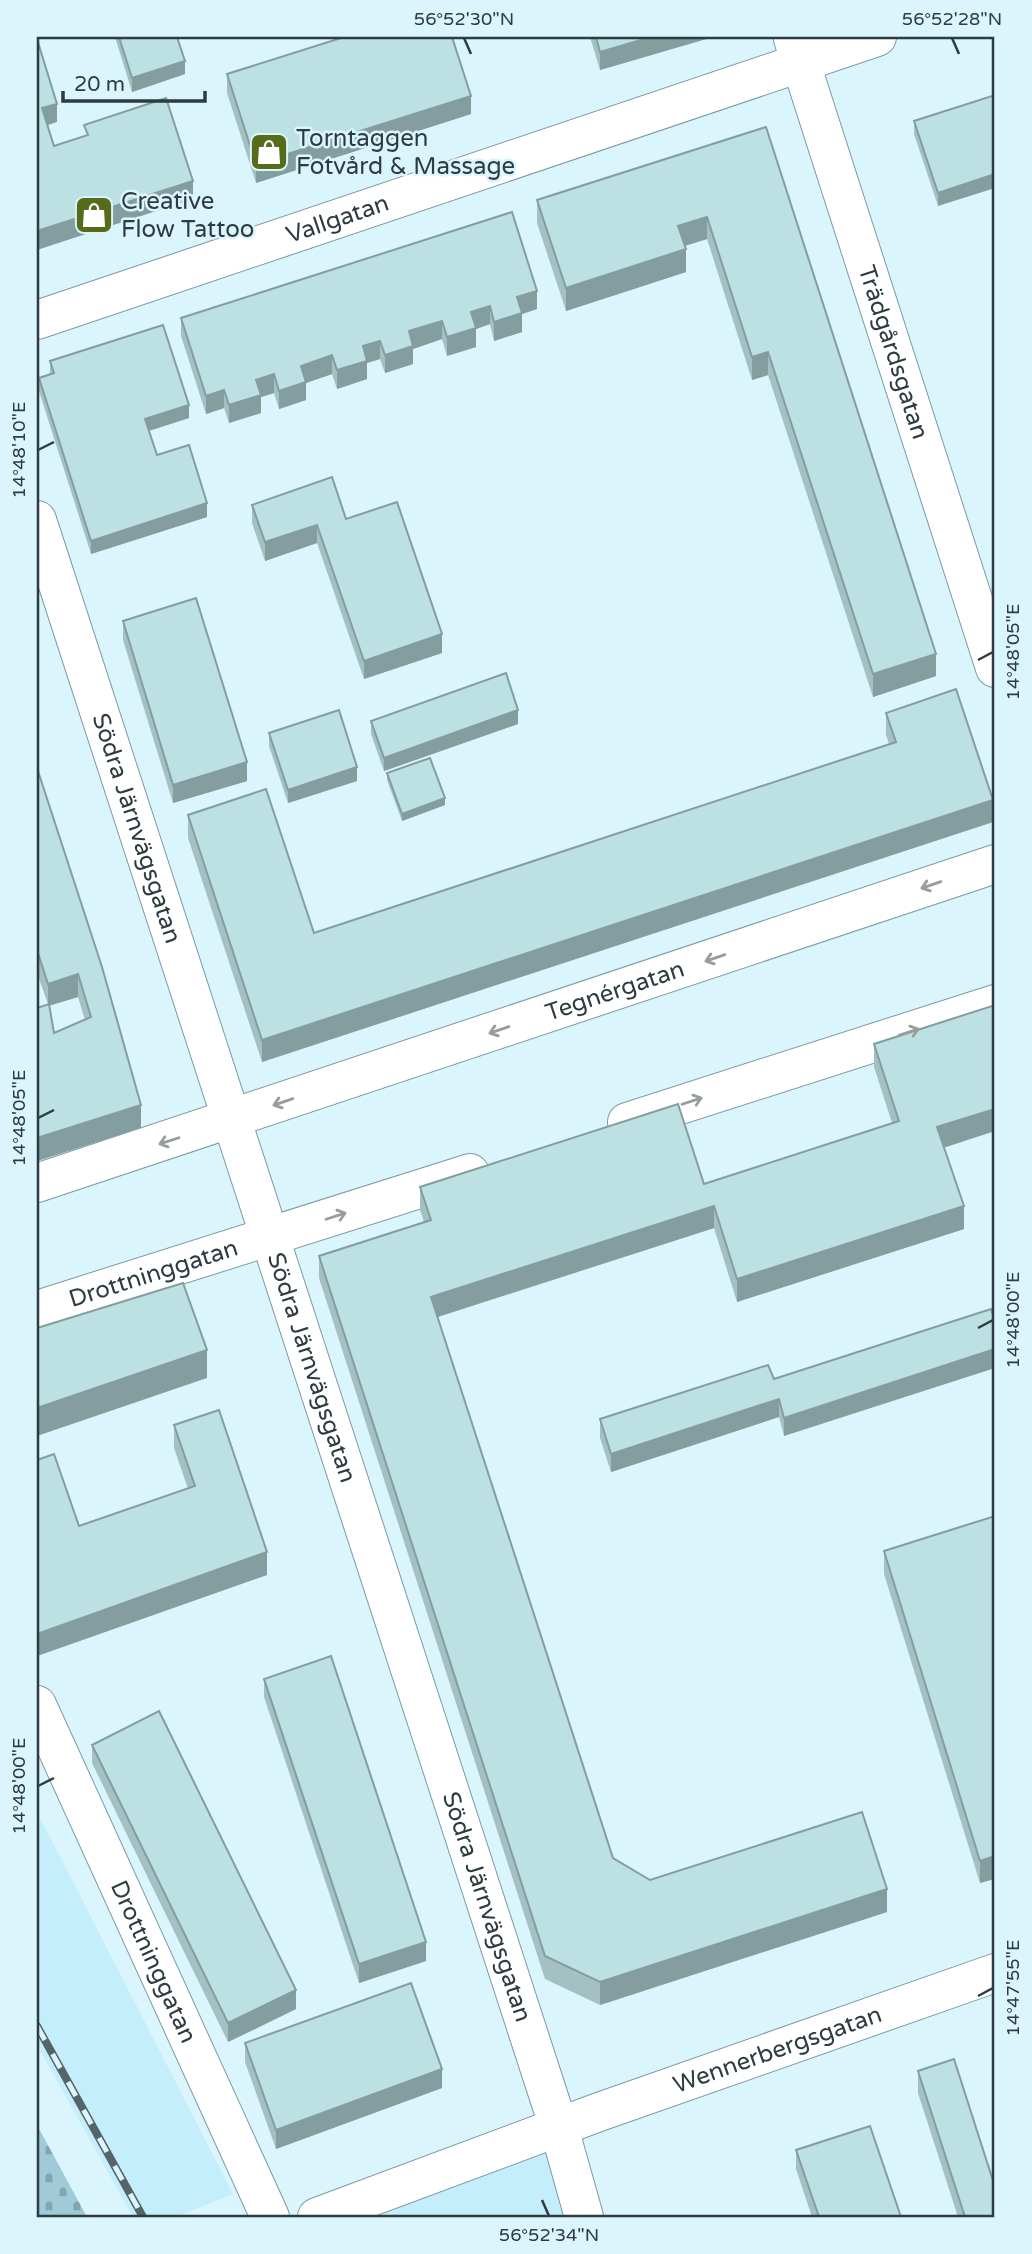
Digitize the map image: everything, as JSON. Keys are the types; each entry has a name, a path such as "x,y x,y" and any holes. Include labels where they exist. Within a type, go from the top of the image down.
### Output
{"street":[{"name":"Vallgatan","path":"37,320 797,49 877,37"},
{"name":"Trädgårdsgatan","path":"797,49 995,668"},
{"name":"Södra Järnvägsgatan","path":"37,520 559,2128 584,2217"},
{"name":"Tegnérgatan","path":"233,1118 995,864"},
{"path":"598,1132 995,1004"},
{"path":"37,1183 233,1118"},
{"path":"271,1238 505,1162"},
{"name":"Drottninggatan","path":"37,1310 271,1238"},
{"name":"Drottninggatan","path":"37,1705 270,2217"},
{"name":"Wennerbergsgatan","path":"317,2217 995,1973"}],"shaded area":[{"path":"37,1814 233,2194 176,2217 133,2217 37,2045"},
{"path":"559,2128 584,2217 317,2217"}],"green space":[{"path":"37,2125 87,2217 37,2217"}],"building":[{"path":"119,37 177,37 185,61 132,78"},
{"path":"344,37 452,37 471,96 256,164 227,74"},
{"path":"596,37 651,37 600,52"},
{"path":"37,39 57,104 42,108 54,146 88,135 84,125 166,98 193,181 37,231"},
{"path":"995,95 995,174 938,193 914,121"},
{"path":"766,127 936,654 873,674 768,352 752,357 707,217 678,226 686,249 566,288 537,200"},
{"path":"512,212 537,291 517,297 522,313 494,322 490,306 471,312 476,328 447,337 442,321 409,331 413,346 385,355 380,341 363,346 367,361 337,370 332,355 301,366 306,382 279,391 274,374 256,380 261,395 229,405 224,390 206,396 181,318"},
{"path":"163,325 189,405 145,419 157,455 189,445 207,503 91,541 39,378 54,373 50,361"},
{"path":"332,477 346,519 397,502 442,634 364,661 317,525 265,542 252,505"},
{"path":"196,598 247,762 173,785 123,621"},
{"path":"506,673 518,710 384,758 371,721"},
{"path":"956,689 993,800 262,1040 188,815 266,789 314,933 896,742 886,713"},
{"path":"339,710 357,767 288,790 269,733"},
{"path":"430,758 445,798 402,814 387,773"},
{"path":"37,768 102,967 141,1105 37,1138 37,1008 49,1004 54,1033 91,1017 78,974 48,984 37,950"},
{"path":"995,1005 995,1109 937,1127 964,1206 737,1279 714,1206 431,1297 613,1858 650,1880 862,1812 887,1889 600,1982 545,1956 319,1256 431,1220 420,1187 678,1104 704,1184 899,1121 874,1044"},
{"path":"183,1283 207,1350 37,1408 37,1328"},
{"path":"991,1309 995,1321 995,1349 784,1418 779,1399 611,1454 600,1419 768,1365 774,1379"},
{"path":"219,1410 267,1552 37,1634 37,1460 54,1454 79,1526 195,1486 174,1425"},
{"path":"995,1516 995,1856 980,1861 884,1551"},
{"path":"331,1656 426,1942 359,1964 264,1679"},
{"path":"159,1711 296,1990 228,2023 92,1745"},
{"path":"411,1983 442,2069 276,2130 245,2043"},
{"path":"954,2059 995,2187 995,2217 965,2217 918,2071"},
{"path":"870,2126 901,2217 819,2217 796,2150"}],"railway":[{"path":"37,2026 143,2217"}],"place":[{"name":"Torntaggen Fotvård & Massage","path":"269,152"},
{"name":"Creative Flow Tattoo","path":"94,215"}]}
